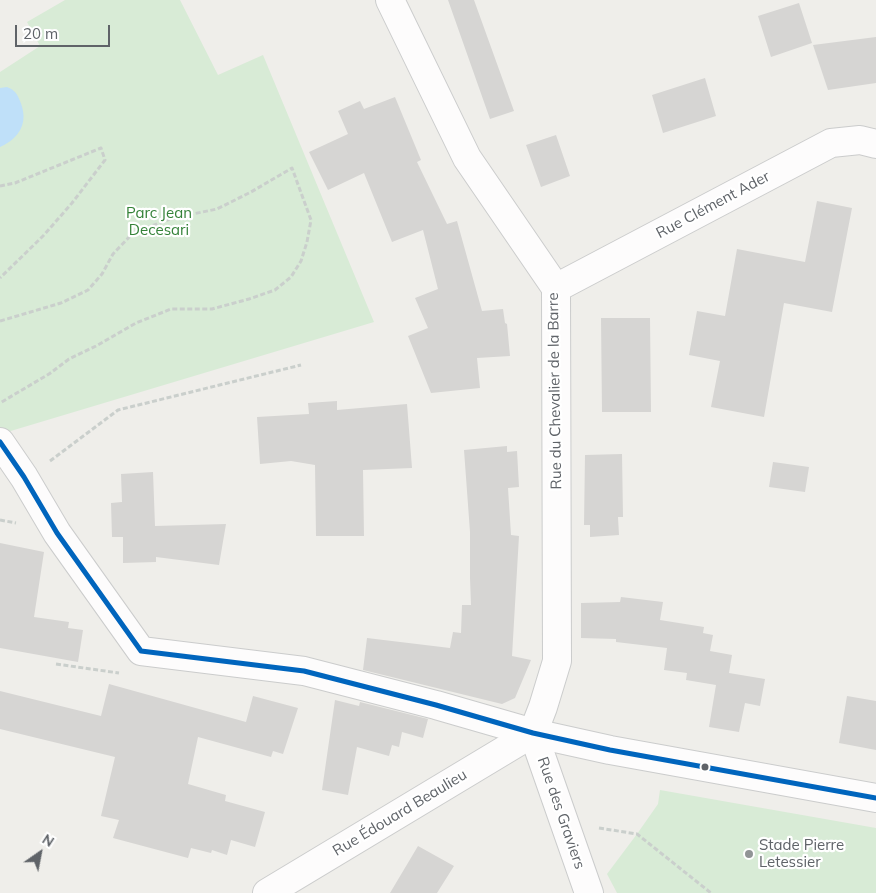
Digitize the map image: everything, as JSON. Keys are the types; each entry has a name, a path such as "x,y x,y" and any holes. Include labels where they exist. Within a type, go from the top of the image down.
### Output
{"street":[{"name":"Rue du Chevalier de la Barre","path":"390,0 467,158 556,288 557,661 533,733"},
{"name":"Rue Clément Ader","path":"556,288 831,143 860,140 876,144"},
{"path":"0,442 24,477 57,533 141,651 304,671 436,705 533,733 620,752 876,798"},
{"name":"Rue Édouard Beaulieu","path":"267,893 533,733"},
{"name":"Rue des Graviers","path":"533,733 589,893"}],"path":[{"path":"0,186 15,183 101,148 106,160 44,235 0,278"},
{"path":"0,321 61,304 88,290 102,274 114,254 133,233 173,218 217,209 292,168 310,220 307,242 301,261 291,277 275,290 250,300 212,309 171,309 136,323 69,359 49,374 0,403"},
{"path":"24,477 45,465 118,410 301,365"},
{"path":"56,664 129,674 141,651"},
{"path":"592,826 637,834 711,893"}],"green space":[{"name":"Parc Jean Decesari","path":"65,0 180,0 218,75 263,55 374,322 4,433 0,437 0,72 40,46 27,22"},
{"name":"Stade Pierre Letessier","path":"660,790 876,828 876,893 617,893 607,874 658,804"}],"water":[{"path":"7,87 17,94 23,109 23,122 13,139 0,147 0,88"}],"building":[{"path":"448,0 474,0 514,111 490,119"},
{"path":"799,3 812,43 771,57 758,16"},
{"path":"876,37 876,83 828,90 813,45"},
{"path":"705,78 716,116 663,133 652,95"},
{"path":"395,97 421,160 417,162 447,224 457,221 482,311 503,309 505,323 507,324 510,356 477,358 480,388 431,393 408,336 428,328 415,298 438,289 423,230 392,242 364,173 328,190 309,152 348,134 338,111 360,101 364,109"},
{"path":"556,135 570,176 541,187 526,145"},
{"path":"817,201 852,208 832,312 784,303 764,417 711,407 720,361 689,355 697,311 725,316 737,249 805,262"},
{"path":"601,318 650,318 651,412 602,412"},
{"path":"337,401 337,410 407,404 412,468 363,470 364,536 316,536 315,465 291,461 260,464 257,417 309,414 308,403"},
{"path":"507,446 507,452 517,451 519,487 508,488 511,535 519,536 512,656 531,660 515,698 502,704 363,670 367,638 450,648 453,632 461,633 462,605 471,605 470,532 464,450"},
{"path":"622,454 623,517 618,517 619,535 590,537 590,525 584,525 585,455"},
{"path":"773,462 809,467 805,492 769,487"},
{"path":"153,472 155,526 226,524 219,565 156,557 156,562 123,563 123,537 112,537 111,503 122,502 121,474"},
{"path":"0,543 44,552 34,617 69,622 68,628 83,630 78,662 0,648"},
{"path":"621,597 663,602 660,620 704,627 703,633 713,635 710,651 732,655 729,673 765,679 760,706 745,703 739,732 709,727 716,685 686,680 687,673 664,670 667,648 616,642 616,639 581,638 581,603 620,602"},
{"path":"109,684 246,722 253,696 298,708 283,754 273,751 271,757 198,737 188,784 226,795 225,801 265,812 255,847 231,840 227,855 212,850 211,853 191,848 188,858 113,838 119,820 101,816 115,757 0,729 0,691 101,716"},
{"path":"847,696 876,701 876,750 839,743"},
{"path":"335,700 359,706 360,702 428,719 423,738 402,732 399,747 392,745 389,756 357,747 348,795 322,790"},
{"path":"418,846 454,866 437,893 390,893"}],"transit line":[{"path":"0,442 24,477 57,533 141,651 304,671 436,705 533,733 610,750 876,798"}],"place":[{"name":"Stade Pierre Letessier","path":"749,854"}]}
